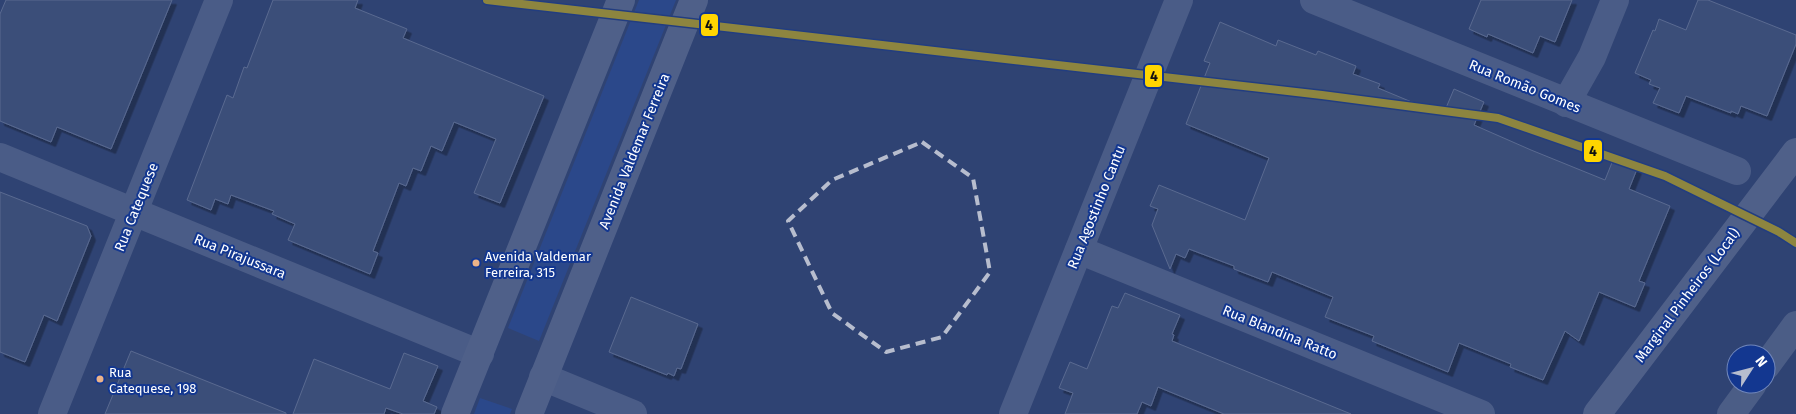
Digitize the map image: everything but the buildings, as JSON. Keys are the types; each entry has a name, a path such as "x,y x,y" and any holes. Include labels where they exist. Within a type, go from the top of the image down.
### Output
{"highway":[{"path":"1776,352 1796,325"},
{"path":"1731,414 1746,394"}],"main road":[{"path":"456,414 621,0"},
{"name":"Avenida Valdemar Ferreira","path":"529,414 694,0"},
{"name":"Marginal Pinheiros (Local)","path":"1596,414 1796,152"}],"street":[{"name":"Rua Catequese","path":"52,414 219,0"},
{"name":"Rua Agostinho Cantu","path":"1013,414 1179,0"},
{"name":"Rua Romão Gomes","path":"1314,0 1737,171"},
{"path":"1566,103 1592,57 1615,0"},
{"name":"Rua Pirajussara","path":"0,157 480,354"},
{"name":"Rua Blandina Ratto","path":"1079,250 1481,414"},
{"path":"543,378 634,414"}],"highlighted area":[{"path":"922,142 973,178 990,272 942,337 886,352 832,313 788,221 832,180"}],"shaded area":[{"path":"639,0 676,0 539,341 508,328"},
{"path":"480,398 512,409 510,414 474,414"}],"transit line":[{"name":"4","path":"487,0 1322,95 1498,118 1665,176 1779,232 1796,243"}],"place":[{"name":"Avenida Valdemar Ferreira, 315","path":"476,263"},
{"name":"Rua Catequese, 198","path":"100,379"}]}
